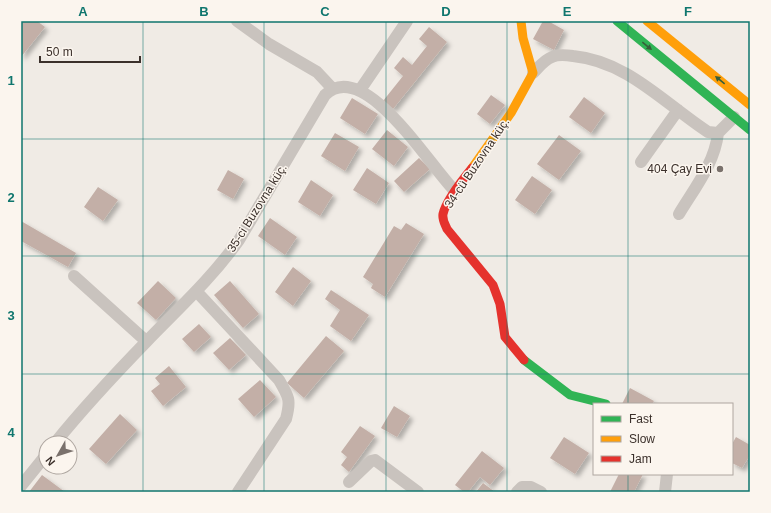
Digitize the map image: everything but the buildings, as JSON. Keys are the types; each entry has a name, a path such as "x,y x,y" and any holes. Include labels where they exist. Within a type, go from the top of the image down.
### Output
{"street":[{"path":"237,21 269,44 317,72 332,88 343,86 360,90 376,102 407,131 444,180 455,191"},
{"path":"360,90 407,21"},
{"path":"521,21 523,38 533,72 547,59 553,56 560,55 592,59 626,73 708,132 718,133"},
{"path":"617,21 750,130"},
{"path":"647,21 750,105"},
{"name":"34-cü Buzovna küç.","path":"533,72 511,113 455,191 443,213 443,221 447,229 493,286 500,304 502,329 508,342 526,363 570,395 602,403"},
{"name":"35-ci Buzovna küç.","path":"61,435 85,406 146,341 197,292 239,240 325,95 332,88"},
{"path":"641,162 678,110"},
{"path":"679,214 712,159 717,146 718,133 734,117"},
{"path":"74,276 146,341"},
{"path":"197,292 279,380 289,396 290,405 286,419 238,492"},
{"path":"349,482 371,460 374,460 418,492"},
{"path":"21,486 38,465"},
{"path":"665,492 667,475"},
{"path":"517,492 522,487 530,487 541,492"}],"traffic: fast":[{"path":"617,21 750,130"},
{"path":"524,360 570,395 602,403"}],"traffic: slow":[{"path":"472,168 511,113 533,73 523,38 521,21"},
{"path":"647,21 750,105"}],"traffic: jam":[{"path":"472,168 455,190 448,202 443,214 443,220 447,229 493,285 500,304 505,337 524,360"}],"place":[{"name":"404 Çay Evi","path":"720,169"}]}
